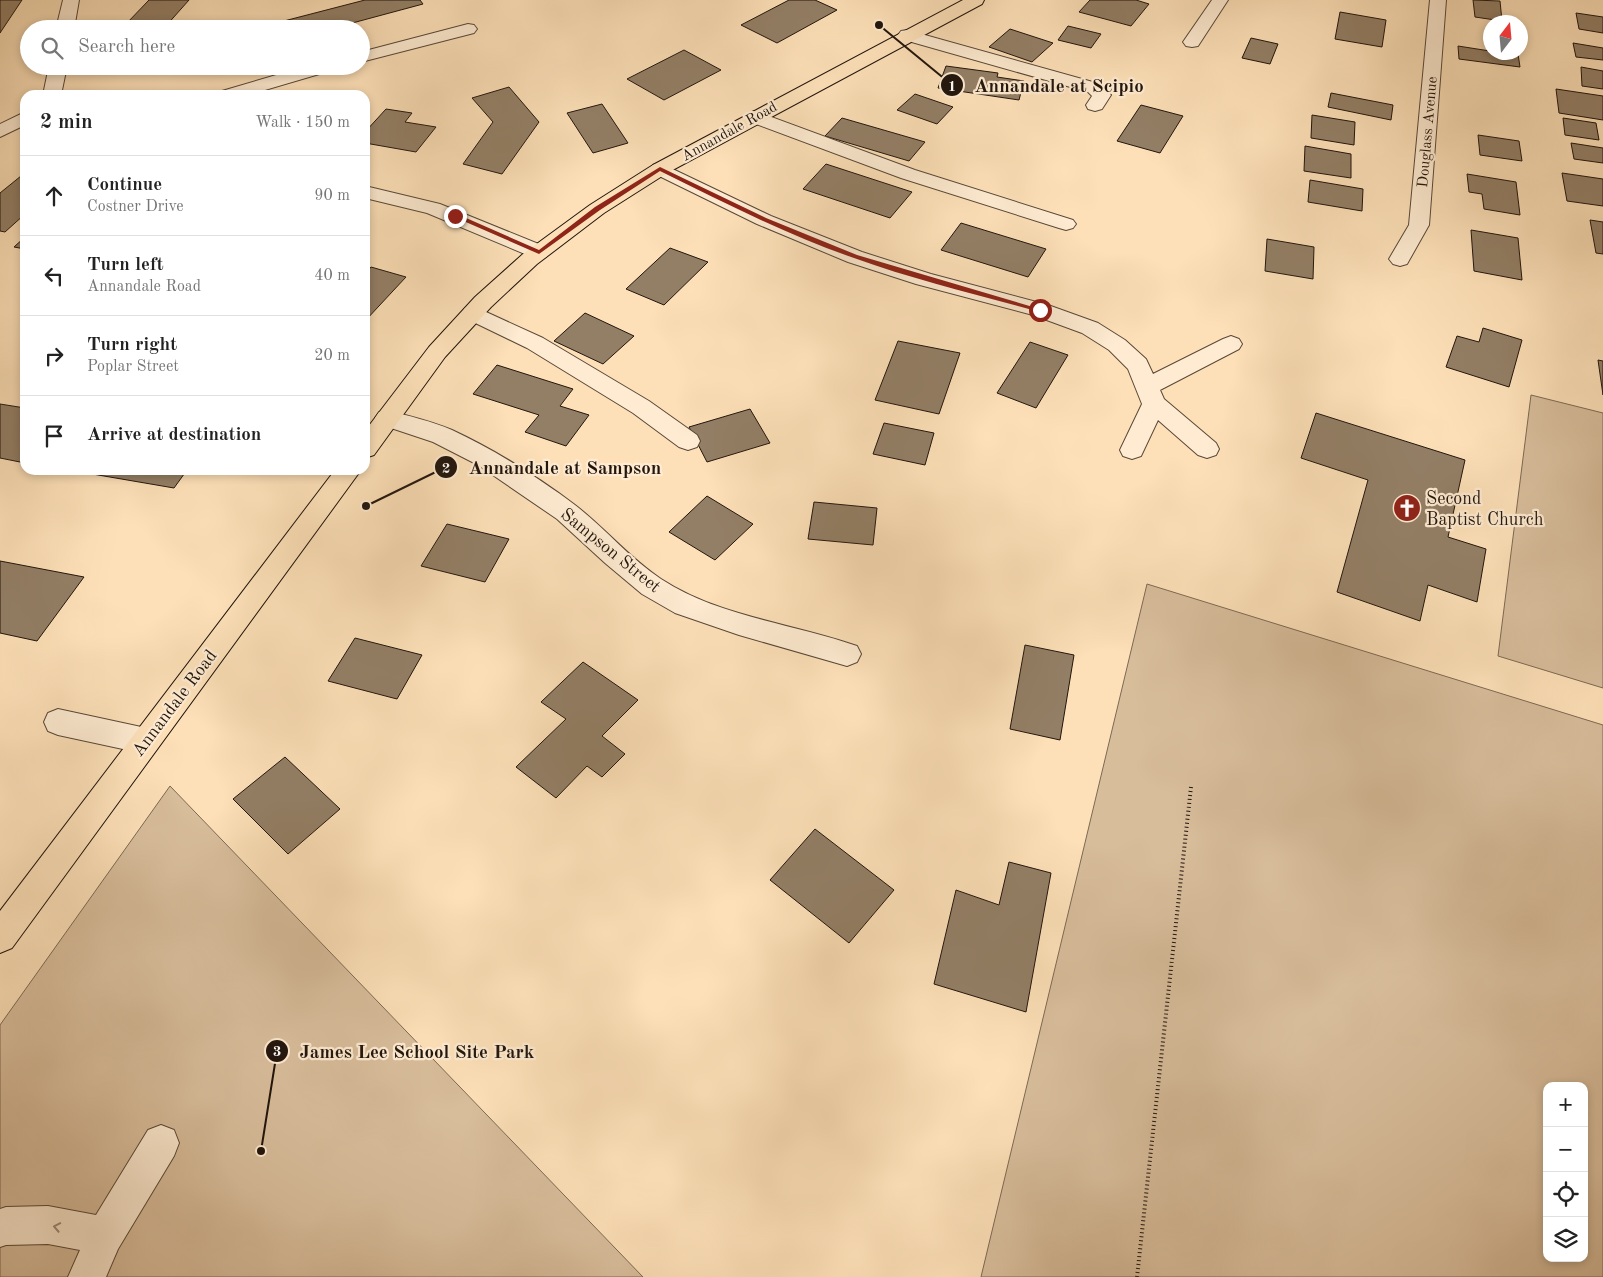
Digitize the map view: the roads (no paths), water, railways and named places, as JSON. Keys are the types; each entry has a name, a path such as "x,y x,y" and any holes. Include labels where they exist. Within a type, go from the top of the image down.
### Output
{"main road":[{"name":"Annandale Road","path":"370,438 377,425 437,352 473,313 539,252 598,209 660,169 755,116 976,0"},
{"name":"Annandale Road","path":"0,937 345,475"}],"street":[{"path":"67,20 71,0"},
{"path":"1192,42 1220,0"},
{"name":"Douglass Avenue","path":"1400,260 1419,225 1438,0"},
{"path":"370,55 468,29"},
{"path":"908,35 1094,88 1102,95 1095,106"},
{"path":"53,90 56,75"},
{"path":"245,90 296,75"},
{"path":"755,116 908,174 1066,224"},
{"path":"0,131 20,121"},
{"path":"660,169 764,220 855,257 924,279 1040,310 1090,328 1117,345 1138,365 1151,395 1207,450"},
{"path":"370,193 432,208 455,216 539,252"},
{"path":"473,313 535,342 641,407 688,441"},
{"path":"1132,450 1151,395 1231,344"},
{"name":"Sampson Street","path":"377,425 442,436 487,459 566,512 614,556 651,586 685,605 740,624 847,654"},
{"path":"58,722 146,741"},
{"path":"88,1277 105,1236 161,1143"},
{"path":"0,1228 6,1226 48,1225 105,1236"}],"place":[{"name":"Annandale at Scipio","path":"879,25"},
{"name":"Annandale at Sampson","path":"366,506"},
{"name":"Second Baptist Church","path":"1407,508"},
{"name":"James Lee School Site Park","path":"261,1151"}]}
